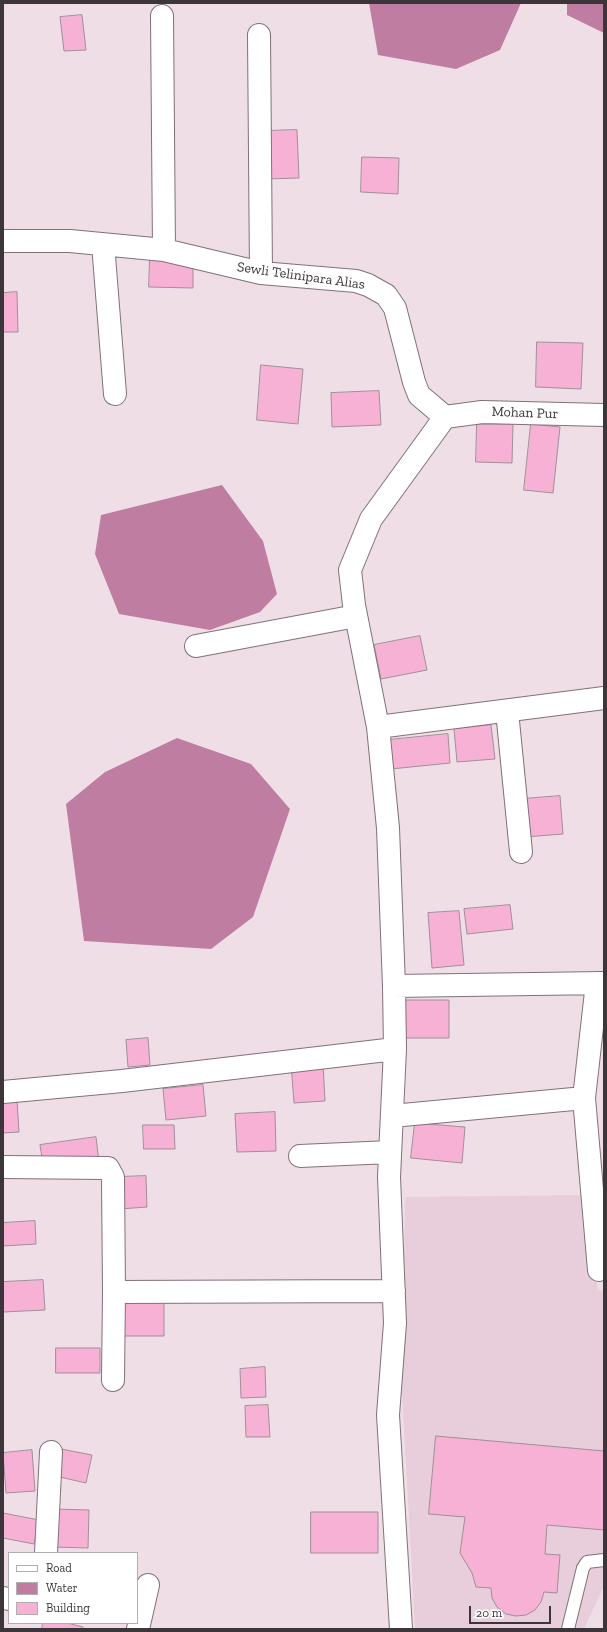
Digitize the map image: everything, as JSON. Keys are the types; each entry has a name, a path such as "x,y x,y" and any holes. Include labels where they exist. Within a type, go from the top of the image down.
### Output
{"street":[{"path":"162,16 164,250"},
{"path":"259,35 261,274"},
{"name":"Sewli Telinipara Alias","path":"3,241 70,241 164,250 261,274 356,281 368,285 386,295 395,308 414,382 419,395 445,417"},
{"path":"103,244 115,394"},
{"name":"Mohan Pur","path":"445,417 482,412 604,415"},
{"path":"401,1629 388,1415 395,1323 389,1177 394,1049 394,986 388,828 378,726 356,616 350,570 371,518 445,417"},
{"path":"196,646 356,616"},
{"path":"378,726 604,698"},
{"path":"507,710 521,852"},
{"path":"394,986 601,983 584,1098 599,1270"},
{"path":"3,1092 122,1081 394,1049"},
{"path":"392,1116 584,1098"},
{"path":"300,1156 390,1152"},
{"path":"3,1167 108,1168 113,1177 113,1380"},
{"path":"114,1292 394,1291"},
{"path":"46,1552 51,1452"},
{"path":"138,1629 148,1585"}],"lane":[{"path":"568,1629 583,1568 587,1562 604,1560"}],"shaded area":[{"path":"587,1195 598,1290 604,1291 604,1586 584,1629 415,1629 402,1393 405,1197"}],"water":[{"path":"369,3 521,3 500,50 456,69 378,55"},
{"path":"567,3 604,3 604,33 567,15"},
{"path":"222,485 263,541 277,594 260,612 210,630 119,614 95,554 101,515"},
{"path":"177,738 251,764 290,809 253,917 211,949 84,941 66,804 105,772"}],"building":[{"path":"82,15 86,50 64,51 60,17"},
{"path":"297,130 299,178 266,179 264,131"},
{"path":"362,157 399,158 398,194 361,192"},
{"path":"150,259 193,260 193,288 149,287"},
{"path":"17,292 18,332 3,332 3,293"},
{"path":"537,342 583,343 581,389 536,387"},
{"path":"261,365 303,369 298,424 257,420"},
{"path":"379,391 381,425 332,427 331,393"},
{"path":"477,424 513,424 512,463 476,462"},
{"path":"531,424 560,427 553,493 524,490"},
{"path":"420,636 427,670 381,679 374,645"},
{"path":"491,725 495,759 457,762 454,729"},
{"path":"448,734 450,763 391,769 388,740"},
{"path":"560,796 563,834 525,837 522,799"},
{"path":"510,905 513,929 467,934 464,909"},
{"path":"459,911 464,965 432,968 428,913"},
{"path":"403,1000 449,1000 449,1038 403,1038"},
{"path":"148,1038 150,1065 128,1067 126,1040"},
{"path":"323,1063 325,1101 294,1103 291,1064"},
{"path":"203,1085 206,1116 166,1120 163,1089"},
{"path":"17,1100 19,1132 3,1133 3,1101"},
{"path":"275,1112 276,1151 237,1152 235,1114"},
{"path":"415,1123 465,1127 462,1163 411,1158"},
{"path":"143,1125 174,1125 175,1149 144,1149"},
{"path":"96,1137 100,1170 45,1177 40,1145"},
{"path":"146,1176 147,1207 120,1209 118,1177"},
{"path":"35,1221 36,1244 3,1246 3,1223"},
{"path":"43,1280 45,1310 3,1312 3,1282"},
{"path":"122,1298 164,1298 164,1336 122,1336"},
{"path":"56,1348 100,1348 100,1373 56,1373"},
{"path":"265,1367 266,1397 241,1398 240,1369"},
{"path":"268,1405 270,1437 246,1437 245,1406"},
{"path":"436,1436 604,1451 604,1530 547,1525 545,1554 560,1555 557,1593 544,1592 541,1602 535,1610 526,1615 516,1616 506,1614 497,1607 492,1598 491,1588 476,1587 472,1573 460,1553 465,1517 429,1514"},
{"path":"56,1448 92,1455 86,1483 51,1475"},
{"path":"32,1450 35,1491 6,1493 3,1453"},
{"path":"54,1509 89,1510 88,1548 52,1547"},
{"path":"311,1512 378,1512 378,1553 311,1553"},
{"path":"3,1513 39,1520 34,1544 3,1538"},
{"path":"43,1624 71,1624 83,1627 83,1629 42,1629"}]}
